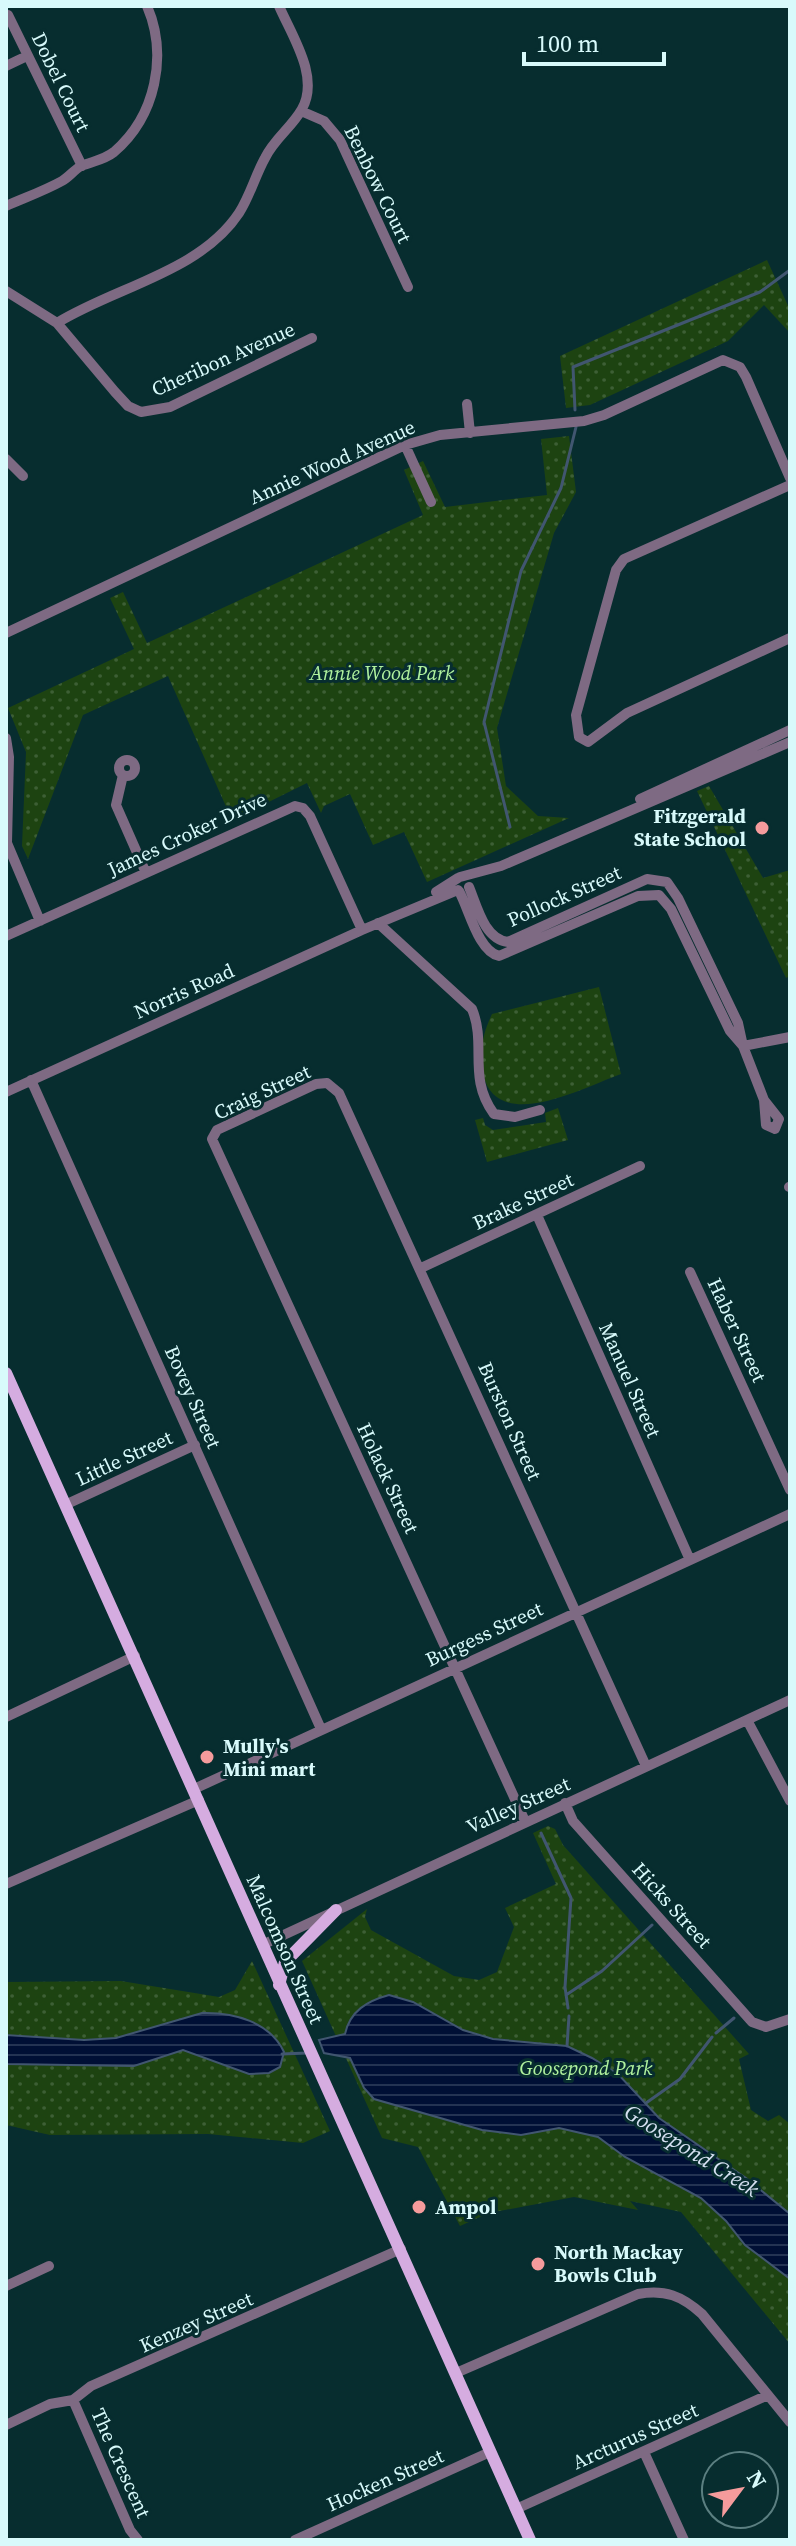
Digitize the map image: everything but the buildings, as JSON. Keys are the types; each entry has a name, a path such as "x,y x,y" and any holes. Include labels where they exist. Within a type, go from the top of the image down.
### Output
{"main road":[{"name":"Malcomson Street","path":"6,1375 67,1504 279,1986 401,2249 530,2540"},
{"path":"279,1986 285,1962 336,1910"}],"street":[{"path":"6,206 55,184 82,166 102,160 129,137 152,95 157,53 147,6"},
{"path":"57,323 83,307 186,260 213,241 239,212 265,157 301,111 308,94 308,79 279,6"},
{"name":"Dobel Court","path":"8,15 82,166"},
{"path":"6,66 27,56"},
{"name":"Benbow Court","path":"301,111 324,121 340,140 408,287"},
{"name":"Cheribon Avenue","path":"6,291 57,323 128,406 141,412 170,407 312,338"},
{"name":"Annie Wood Avenue","path":"6,633 405,445 440,435 584,421 604,415 713,362 731,362 746,377 790,478"},
{"path":"467,404 470,433"},
{"path":"405,445 431,502"},
{"path":"6,459 23,476"},
{"path":"790,485 624,559 616,570 576,715 579,737 588,742 601,736 627,713 790,638"},
{"name":"Norris Road","path":"6,1092 362,930 464,888 501,866 790,730"},
{"path":"6,738 9,757 7,843 40,921"},
{"name":"Norris Road","path":"531,852 790,742"},
{"path":"123,775 116,791 116,807 146,873"},
{"name":"James Croker Drive","path":"6,936 289,807 301,807 310,816 362,930"},
{"name":"Norris Road","path":"378,923 383,916 447,887 459,878 501,866"},
{"path":"459,878 455,885 464,888"},
{"name":"Pollock Street","path":"464,888 488,951 495,956 505,955 528,940 657,878 674,890"},
{"name":"Pollock Street","path":"637,890 664,898"},
{"path":"684,923 664,898 674,890 684,923 709,975 731,1034 743,1046 764,1100"},
{"name":"Pollock Street","path":"474,911 491,934 505,942 528,940"},
{"path":"378,923 472,1009 476,1024 477,1077 493,1113 508,1117 540,1110"},
{"path":"505,942 505,955"},
{"path":"743,1046 790,1037"},
{"name":"Bovey Street","path":"31,1080 321,1729"},
{"name":"Craig Street","path":"217,1151 212,1139 217,1130 316,1084 327,1083 339,1093"},
{"name":"Burston Street","path":"339,1093 646,1766"},
{"name":"Holack Street","path":"217,1151 525,1821"},
{"name":"Brake Street","path":"421,1268 640,1166"},
{"name":"Manuel Street","path":"537,1215 690,1560"},
{"name":"Haber Street","path":"690,1272 790,1490"},
{"name":"Little Street","path":"67,1504 195,1445"},
{"name":"Burgess Street","path":"6,1884 197,1795 321,1729 790,1514"},
{"path":"6,1717 135,1656"},
{"name":"Valley Street","path":"262,1945 790,1700"},
{"path":"747,1720 790,1801"},
{"name":"Hicks Street","path":"565,1803 573,1821 759,2026 775,2026 790,2019"},
{"name":"Kenzey Street","path":"6,2425 50,2404 73,2400 91,2386 401,2249"},
{"path":"6,2286 49,2266"},
{"path":"456,2373 638,2294 653,2291 684,2299 702,2314 790,2422"},
{"name":"Arcturus Street","path":"516,2509 768,2395"},
{"name":"The Crescent","path":"73,2400 130,2530 138,2540"},
{"name":"Hocken Street","path":"295,2540 490,2452"},
{"path":"644,2452 684,2540"}],"green space":[{"path":"767,260 790,310 790,333 764,305 728,341 590,405 566,408 560,356"},
{"name":"Annie Wood Park","path":"569,436 576,492 554,533 497,728 506,786 538,816 569,818 427,882 404,832 373,845 350,794 324,806 321,813 307,783 232,820 168,676 83,715 28,859 22,846 26,752 8,708 134,649 110,598 123,592 147,643 423,515 404,470 423,461 445,507 547,495 541,439"},
{"path":"709,786 763,878 790,870 790,976 786,978 697,791"},
{"path":"599,987 621,1074 543,1102 505,1102 491,1092 483,1074 481,1051 492,1014"},
{"path":"558,1108 568,1140 487,1162 475,1120 483,1118 485,1125 493,1130 546,1122 545,1113"},
{"name":"Goosepond Park","path":"548,1826 555,1829 563,1845 749,2054 739,2059 751,2110 768,2121 779,2115 790,2124 790,2344 681,2212 630,2201 638,2210 574,2197 489,2213 460,2226 418,2147 382,2138 302,1961 367,1909 365,1917 371,1930 454,1976 479,1980 497,1972 514,1927 505,1908 556,1884 533,1833"},
{"path":"252,1961 330,2131 303,2143 208,2134 50,2135 6,2125 6,1982 121,1981 219,1997 235,1990"}],"water":[{"path":"389,1995 413,2002 463,2030 493,2039 567,2046 618,2074 659,2118 746,2178 790,2214 790,2279 745,2245 726,2221 701,2198 625,2157 598,2137 559,2128 521,2135 482,2130 374,2099 364,2088 350,2058 324,2053 319,2040 345,2034 355,2013 374,2000"},
{"path":"202,2013 226,2014 260,2026 270,2033 284,2052 280,2067 269,2073 249,2074 183,2050 134,2066 6,2064 6,2035 84,2040 116,2038"}],"waterway":[{"path":"575,410 573,367 760,292 790,270"},
{"path":"510,827 484,722 521,571 561,488 576,427"},
{"path":"541,1833 571,1898 565,1987 568,2008"},
{"path":"566,1995 602,1971 652,1925"},
{"path":"567,2046 569,2016"},
{"path":"716,2033 734,2018"},
{"path":"646,2103 680,2079 712,2037"},
{"name":"Goosepond Creek","path":"282,2054 307,2053"}],"place":[{"name":"Fitzgerald State School","path":"762,828"},
{"name":"Mully's Mini mart","path":"207,1757"},
{"name":"Ampol","path":"419,2207"},
{"name":"North Mackay Bowls Club","path":"538,2264"}]}
